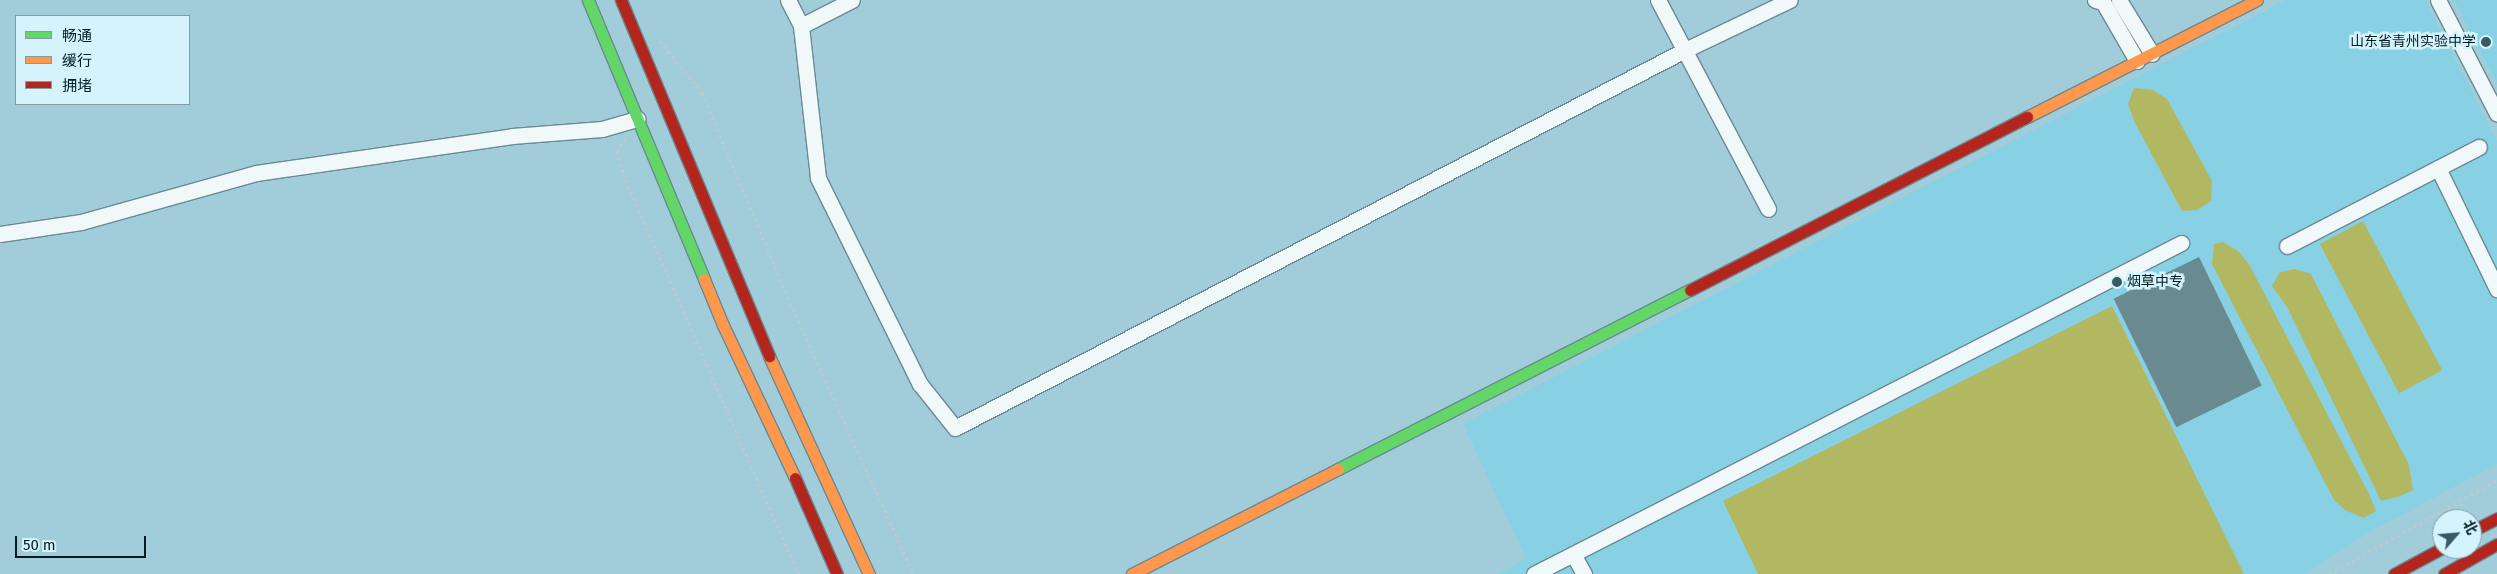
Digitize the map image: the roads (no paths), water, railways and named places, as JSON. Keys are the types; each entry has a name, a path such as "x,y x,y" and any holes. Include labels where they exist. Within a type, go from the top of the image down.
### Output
{"main road":[{"path":"588,0 723,325 795,478 837,574"},
{"path":"621,0 753,320 870,574"},
{"path":"1132,574 2257,0"},
{"path":"2482,526 2497,518"},
{"path":"2444,574 2497,544"},
{"path":"2394,574 2432,553"}],"street":[{"path":"788,0 801,26 818,178 920,384 955,428 1684,50 1790,0"},
{"path":"801,26 852,0"},
{"path":"1658,0 1768,209"},
{"path":"2095,0 2103,2 2137,61"},
{"path":"2119,0 2152,54"},
{"path":"2438,0 2497,114"},
{"path":"0,234 81,222 256,173 512,136 602,129 638,119"},
{"path":"2287,246 2479,148"},
{"path":"2438,168 2497,289"},
{"path":"1534,574 2181,243"},
{"path":"1573,554 1584,574"}],"place":[{"name":"山东省青州实验中学","path":"2486,42"},
{"name":"烟草中专","path":"2117,282"}]}
